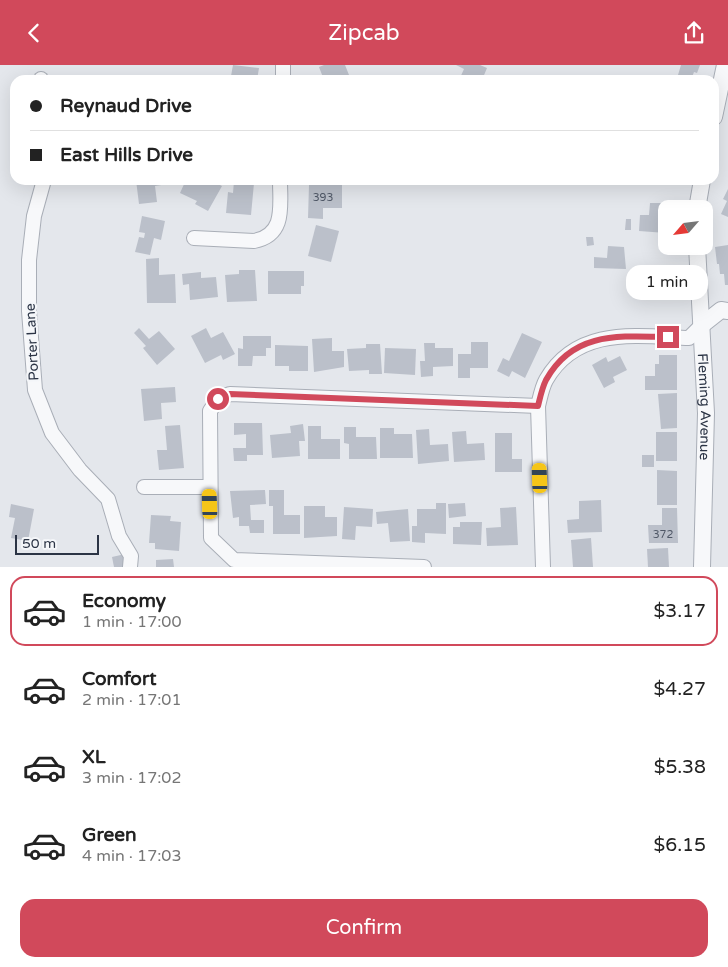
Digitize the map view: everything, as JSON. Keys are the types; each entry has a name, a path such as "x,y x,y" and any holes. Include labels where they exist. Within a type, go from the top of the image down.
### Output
{"street":[{"path":"719,113 725,65"},
{"name":"Porter Lane","path":"43,185 34,216 29,260 29,311 35,389 52,433 80,470 108,499 120,536 131,556 130,567"},
{"path":"194,238 254,241 264,239 272,233 280,222 280,185"},
{"path":"699,200 701,185"},
{"name":"Fleming Avenue","path":"698,255 706,413 702,567"},
{"path":"543,567 538,406 545,381 564,358 586,343 616,335 689,338 721,310 728,311"},
{"path":"424,567 234,560 211,538 209,487 210,411 218,399 230,394 538,406"},
{"path":"144,487 209,487"}],"building":[{"path":"233,65 259,68 258,75 231,75"},
{"path":"324,65 345,65 349,75 322,75 319,67"},
{"path":"456,65 480,65 487,68 484,75 461,75 464,69"},
{"path":"681,65 700,65 697,73 694,72 693,75 678,75"},
{"path":"137,185 161,185 155,186 157,202 139,204"},
{"path":"184,185 222,186 208,211 195,204 197,201 180,193"},
{"path":"234,185 254,185 251,215 226,213 228,192 233,193"},
{"path":"309,185 342,185 342,208 323,208 323,219 308,218"},
{"path":"728,189 728,217 721,214 727,201 723,199"},
{"path":"650,203 658,203 658,232 639,231 640,215 649,215"},
{"path":"142,216 165,221 161,240 154,238 150,255 135,252 139,237 144,238 145,233 139,232"},
{"path":"626,219 631,219 631,230 625,230"},
{"path":"316,225 339,231 331,262 308,256"},
{"path":"586,237 593,237 594,245 587,246"},
{"path":"728,245 728,285 725,285 724,274 720,274 719,264 717,264 715,247"},
{"path":"608,246 624,247 626,269 594,268 594,257 607,258"},
{"path":"159,258 159,275 175,274 176,303 147,303 146,259"},
{"path":"239,270 255,270 257,301 227,302 225,275 239,274"},
{"path":"268,271 304,271 304,286 301,286 301,294 268,294"},
{"path":"201,272 201,278 216,277 218,297 190,300 189,284 183,285 182,274"},
{"path":"139,328 149,339 159,331 175,349 157,365 143,348 146,346 134,333"},
{"path":"206,328 211,338 223,332 235,354 223,360 221,355 205,363 191,336"},
{"path":"522,333 542,342 525,378 512,371 509,377 497,371 503,358 509,361"},
{"path":"243,336 271,336 271,348 266,348 266,356 253,356 252,366 238,366 238,348 243,349"},
{"path":"332,338 332,351 344,351 344,367 314,372 312,339"},
{"path":"471,342 488,342 488,368 470,368 470,378 458,378 458,354 471,354"},
{"path":"424,343 435,343 435,348 453,348 453,366 433,367 433,376 421,377 420,361 425,361"},
{"path":"366,344 380,344 382,374 369,374 369,370 349,371 347,349 366,348"},
{"path":"275,345 308,346 308,371 289,371 289,366 275,366"},
{"path":"385,348 416,349 415,375 384,373"},
{"path":"659,355 677,355 677,390 645,390 645,376 655,376 655,364 659,364"},
{"path":"620,356 627,370 613,377 615,382 604,388 592,365 606,357 608,362"},
{"path":"175,387 176,402 161,403 162,419 144,421 141,389"},
{"path":"677,393 677,428 661,429 658,394"},
{"path":"234,423 262,423 263,455 247,455 247,461 234,461 233,448 246,448 246,434 234,435"},
{"path":"303,424 305,441 299,441 300,456 272,458 270,435 291,433 290,426"},
{"path":"180,425 184,468 159,470 157,450 167,450 165,426"},
{"path":"308,426 321,426 321,439 340,439 340,459 308,459"},
{"path":"344,427 356,427 356,437 376,437 377,459 349,459 349,444 344,443"},
{"path":"380,428 394,428 394,434 412,434 413,458 380,458"},
{"path":"429,429 430,445 448,444 449,461 418,464 416,430"},
{"path":"466,431 467,444 484,443 485,460 454,462 452,432"},
{"path":"656,432 677,432 677,461 656,461"},
{"path":"495,433 512,433 512,459 522,459 522,472 495,472"},
{"path":"642,455 654,455 654,467 642,467"},
{"path":"657,470 677,471 677,505 657,505"},
{"path":"265,490 266,504 250,505 251,520 264,520 264,533 250,533 249,526 239,526 239,517 233,518 230,491"},
{"path":"269,490 284,490 284,515 300,515 300,534 273,534 273,506 269,506"},
{"path":"601,500 602,532 568,533 567,520 579,519 579,501"},
{"path":"436,503 446,503 446,534 425,533 425,543 412,542 412,526 417,526 417,509 436,509"},
{"path":"465,503 466,516 449,518 448,504"},
{"path":"11,504 34,509 28,541 11,538 15,518 9,517"},
{"path":"304,506 325,506 325,517 337,517 337,536 304,538"},
{"path":"344,507 373,509 372,527 356,526 355,540 342,539"},
{"path":"516,507 518,545 487,546 486,528 501,527 500,508"},
{"path":"662,508 677,508 678,543 649,543 648,525 662,525"},
{"path":"408,509 410,541 390,542 388,523 377,524 376,512"},
{"path":"151,515 171,516 170,521 181,522 179,551 155,549 155,543 149,543"},
{"path":"460,522 482,522 481,545 453,544 453,527 460,527"},
{"path":"591,538 593,567 573,567 571,540"},
{"path":"668,548 669,567 648,567 647,549"},
{"path":"125,554 127,567 114,567 112,557"},
{"path":"173,559 174,567 156,567 156,560"}],"route":[{"path":"218,399 230,394 538,406 545,381 564,358 586,343 616,335 668,337"}]}
